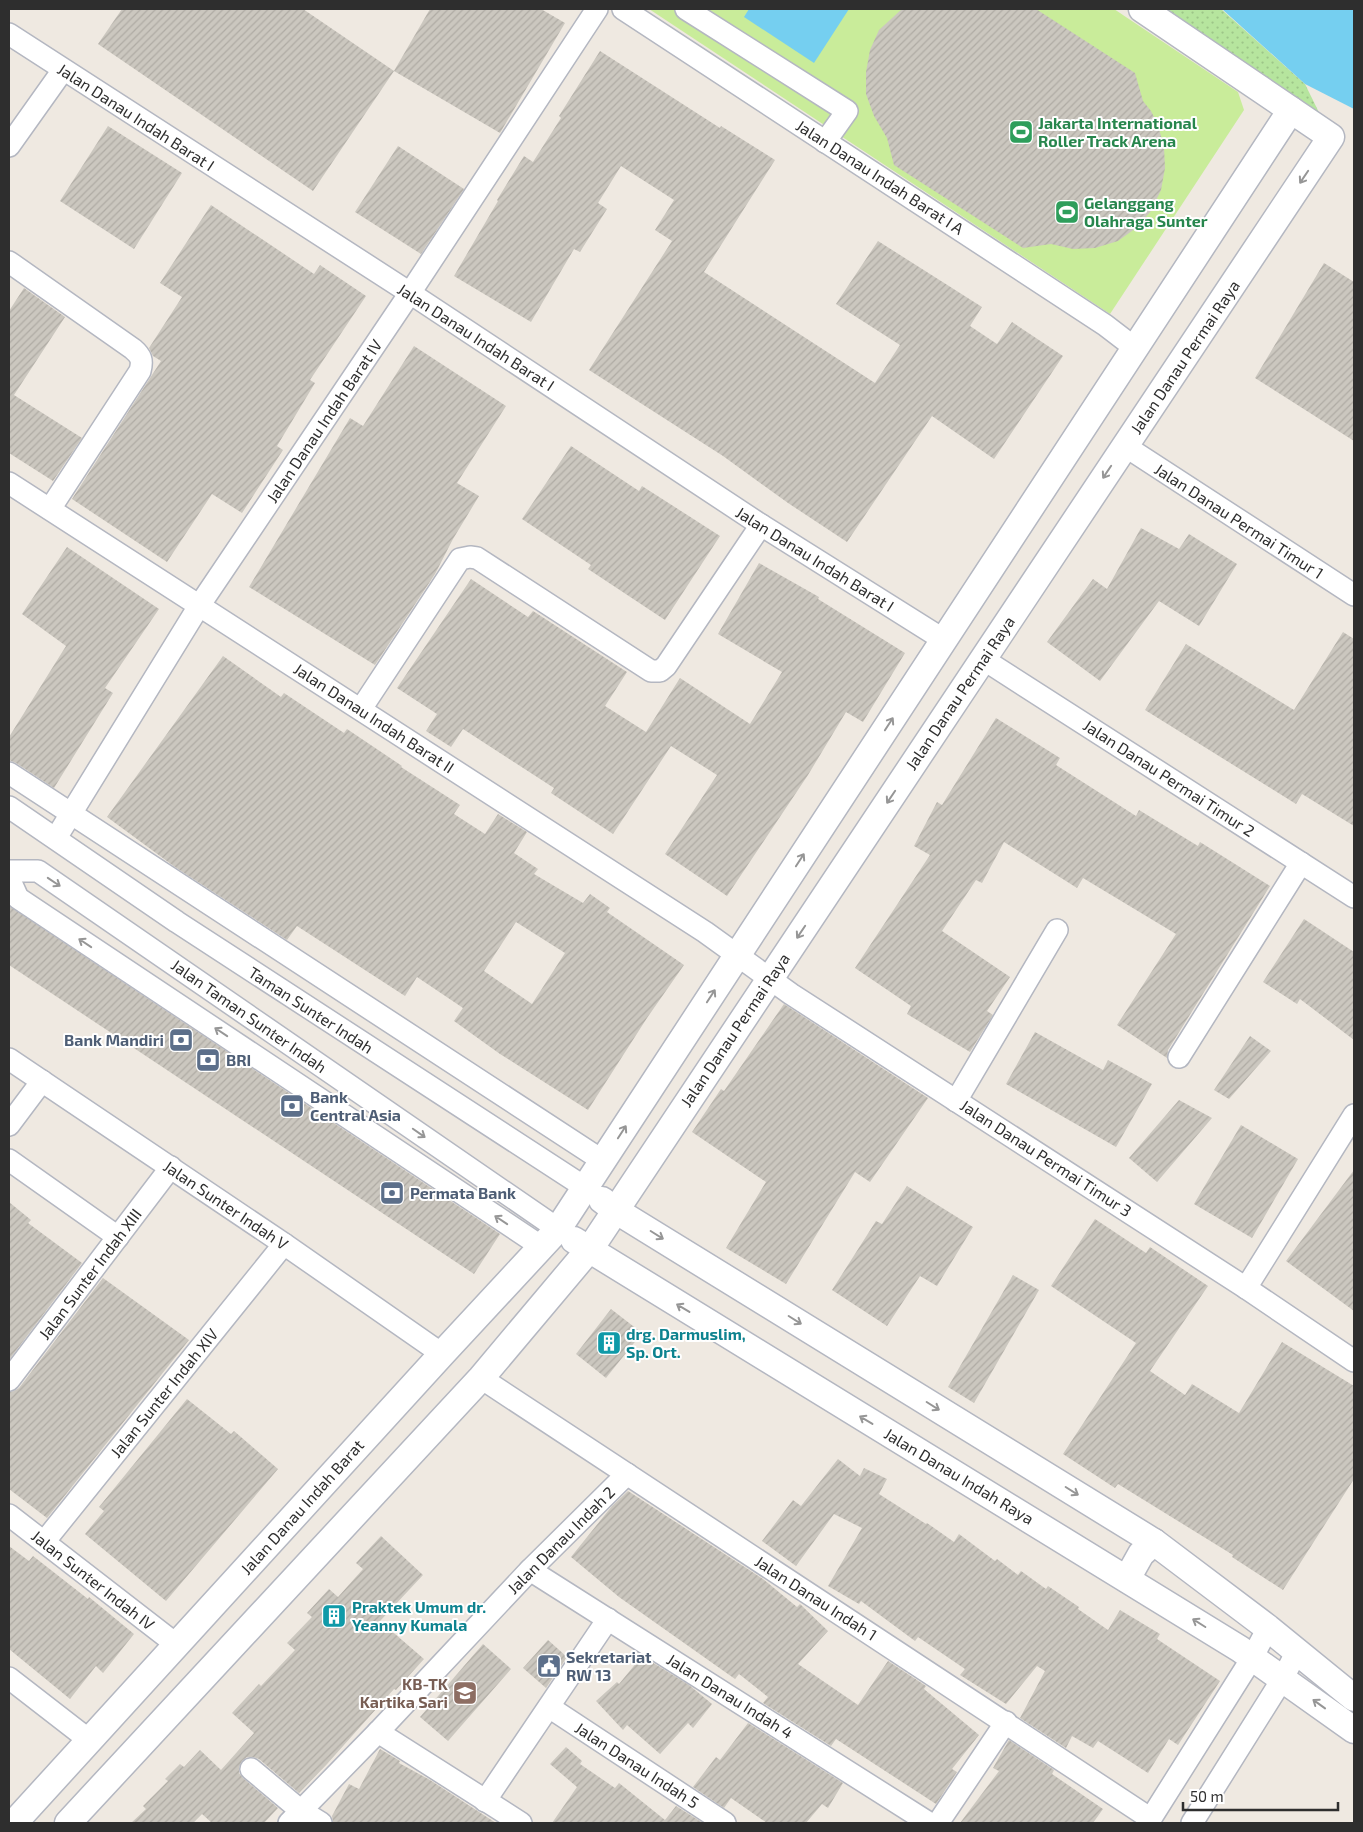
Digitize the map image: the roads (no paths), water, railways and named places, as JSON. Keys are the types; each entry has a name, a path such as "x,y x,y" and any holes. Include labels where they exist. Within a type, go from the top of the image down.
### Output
{"street":[{"name":"Jalan Danau Indah Barat IV","path":"56,838 70,812 199,606 410,293 597,9"},
{"name":"Jalan Danau Indah Barat I A","path":"623,9 1105,325 1135,348"},
{"path":"686,9 847,111 825,142"},
{"path":"583,1191 739,957 1291,110 1142,9"},
{"name":"Jalan Danau Indah Barat I","path":"9,34 410,293 760,525 944,640"},
{"path":"9,146 63,70"},
{"name":"Jalan Danau Permai Raya","path":"591,1248 768,978 1332,137 1291,110"},
{"path":"9,262 133,349 140,355 142,360 140,371 50,509"},
{"name":"Jalan Danau Permai Timur 1","path":"1125,446 1354,595"},
{"name":"Jalan Danau Indah Barat II","path":"9,483 705,932 739,957"},
{"path":"360,709 460,559 477,558 651,671 660,671 666,666 760,525"},
{"name":"Jalan Danau Permai Timur 2","path":"983,659 1354,897"},
{"path":"9,773 603,1160"},
{"name":"Taman Sunter Indah","path":"9,807 177,922 583,1191 613,1213"},
{"path":"1179,1057 1301,863"},
{"name":"Jalan Taman Sunter Indah","path":"9,871 38,871 293,1046 554,1234"},
{"name":"Jalan Taman Sunter Indah","path":"9,878 18,898 277,1070 554,1234"},
{"path":"956,1100 1057,930"},
{"name":"Jalan Danau Permai Timur 3","path":"739,957 768,978 1246,1288 1354,1361"},
{"path":"277,1070 293,1046"},
{"name":"Jalan Sunter Indah V","path":"9,1060 284,1244 442,1354"},
{"path":"9,1125 42,1081"},
{"path":"1246,1288 1354,1115"},
{"path":"9,1160 118,1237"},
{"name":"Jalan Sunter Indah XIII","path":"9,1380 170,1167"},
{"name":"Jalan Danau Indah Barat","path":"14,1823 554,1234 583,1191"},
{"path":"613,1213 1154,1542 1268,1628 1354,1698"},
{"name":"Jalan Danau Indah Raya","path":"554,1234 591,1248 1127,1579 1283,1678 1354,1730"},
{"name":"Jalan Sunter Indah XIV","path":"44,1542 284,1244"},
{"path":"68,1823 480,1378 591,1248"},
{"name":"Jalan Danau Indah 1","path":"480,1378 1006,1722 1150,1821"},
{"name":"Jalan Danau Indah 2","path":"295,1817 378,1732 530,1570 627,1474"},
{"name":"Jalan Sunter Indah IV","path":"9,1515 177,1646"},
{"path":"1127,1579 1141,1554 1154,1542"},
{"name":"Jalan Danau Indah 4","path":"530,1570 929,1823"},
{"path":"485,1800 608,1619"},
{"path":"1150,1821 1252,1658 1268,1628"},
{"path":"1192,1823 1283,1678 1297,1652"},
{"path":"9,1678 89,1740"},
{"name":"Jalan Danau Indah 5","path":"549,1707 725,1823"},
{"path":"938,1823 1006,1722"},
{"path":"378,1732 521,1823"},
{"path":"251,1770 295,1817 321,1823"}],"water":[{"path":"749,9 849,9 814,63 744,17"},
{"path":"1222,9 1354,9 1354,109 1305,84"}],"place":[{"name":"Jakarta International Roller Track Arena","path":"1021,132"},
{"name":"Gelanggang Olahraga Sunter","path":"1067,212"},
{"name":"Bank Mandiri","path":"181,1040"},
{"name":"BRI","path":"208,1060"},
{"name":"Bank Central Asia","path":"292,1106"},
{"name":"Permata Bank","path":"392,1193"},
{"name":"drg. Darmuslim, Sp. Ort.","path":"609,1343"},
{"name":"Praktek Umum dr. Yeanny Kumala","path":"334,1616"},
{"name":"Sekretariat RW 13","path":"549,1666"},
{"name":"KB-TK Kartika Sari","path":"465,1693"}]}
